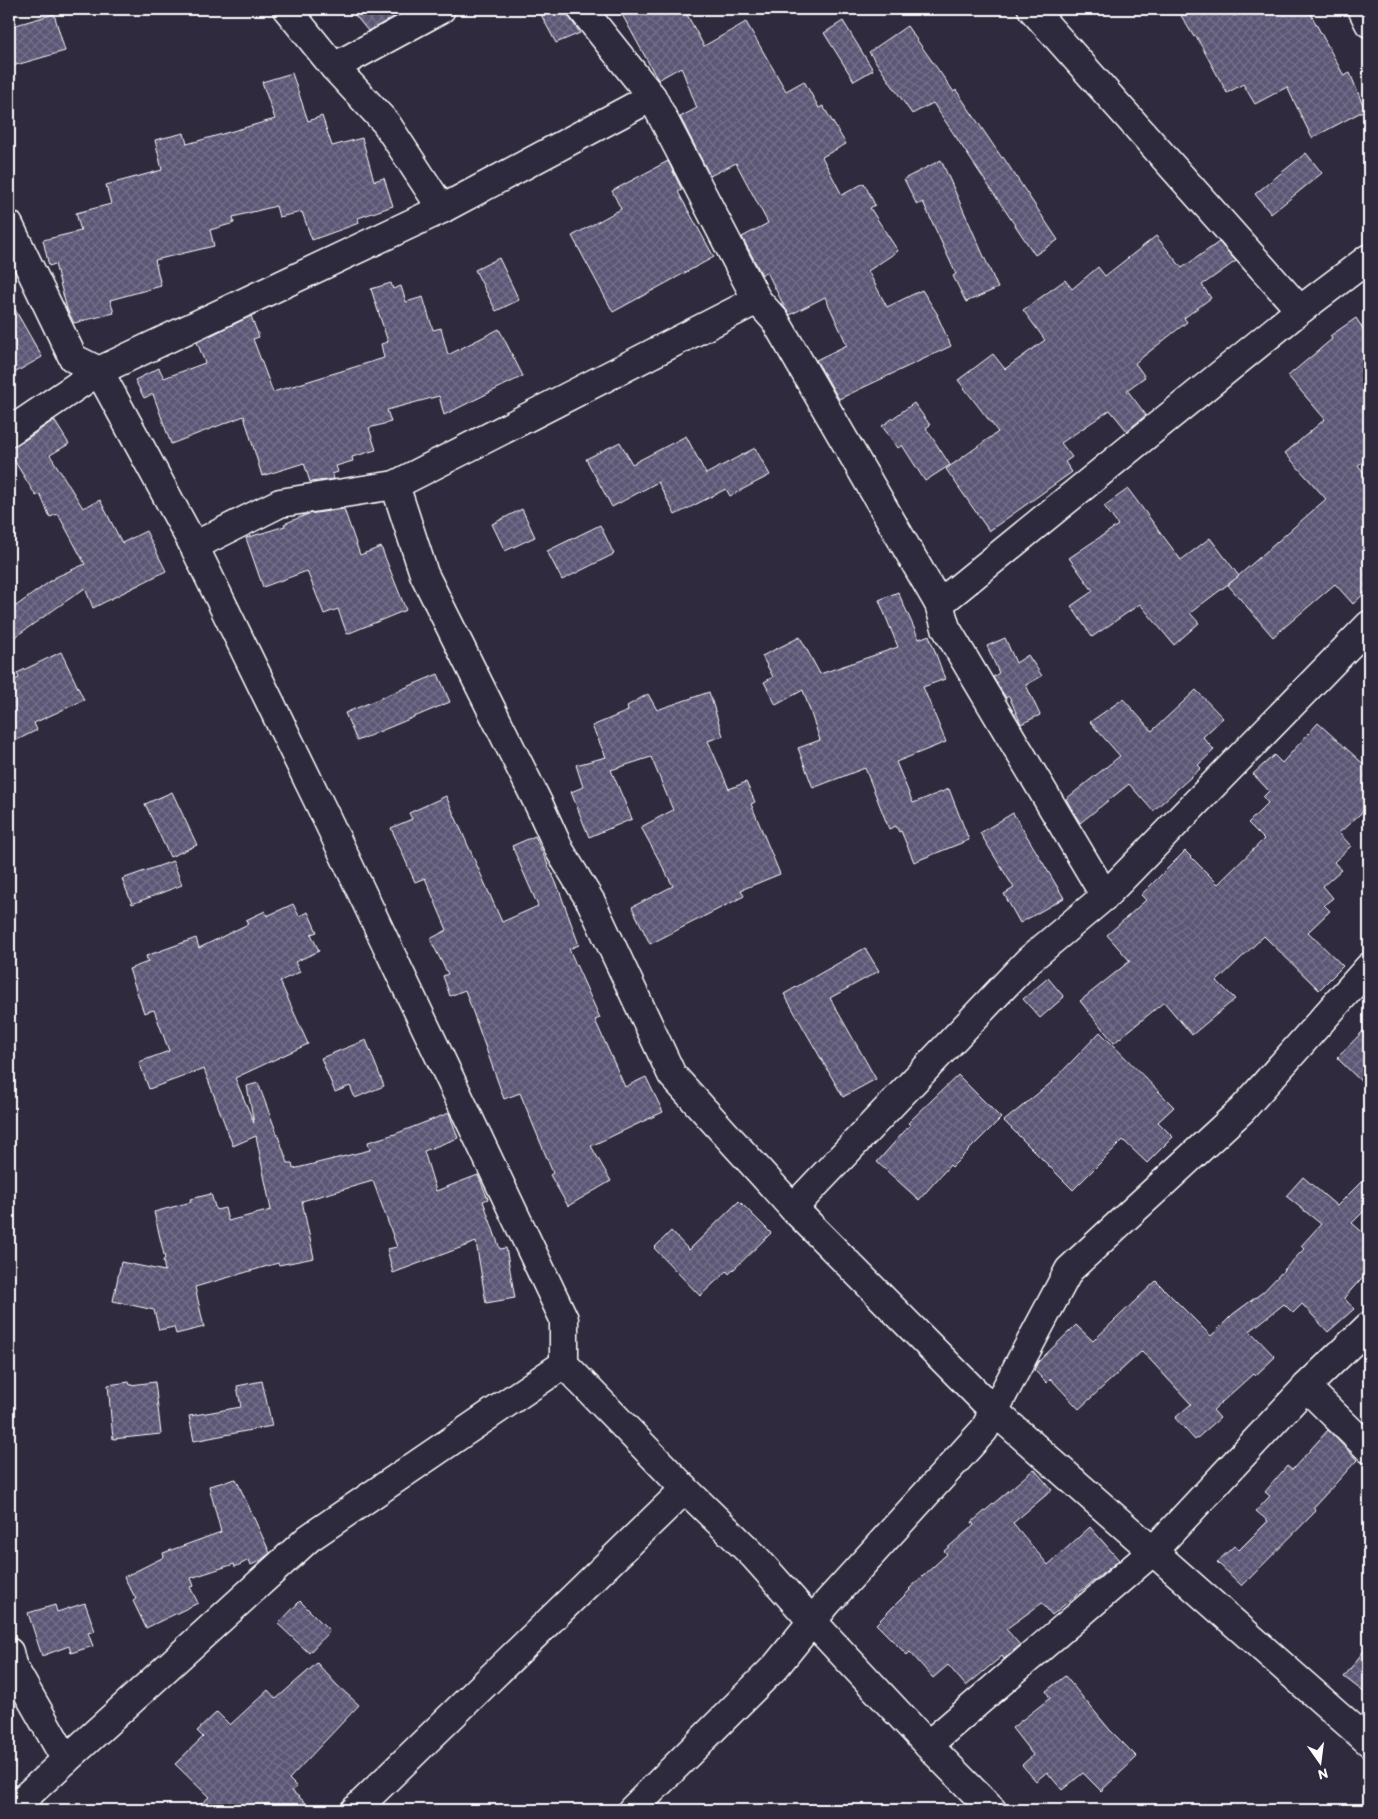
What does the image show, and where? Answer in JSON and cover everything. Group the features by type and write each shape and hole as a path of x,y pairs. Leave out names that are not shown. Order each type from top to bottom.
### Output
{"street":[{"path":"287,9 334,67 386,123 442,209"},
{"path":"334,67 440,9"},
{"path":"582,9 652,97 757,300 775,320 939,604 946,628 1105,896"},
{"path":"1032,9 1300,310"},
{"path":"1362,9 1369,23"},
{"path":"9,432 99,371 442,209 652,97"},
{"path":"9,224 73,358 99,371 194,546 326,815 564,1319 564,1364 685,1489 754,1556 928,1745 992,1810"},
{"path":"939,604 1300,310 1369,258"},
{"path":"194,546 280,503 395,484 757,300"},
{"path":"395,484 424,574 560,851 591,902 672,1075 793,1208 994,1411 1369,1742"},
{"path":"793,1208 1029,960 1105,896 1369,625"},
{"path":"632,1810 776,1666 827,1602 984,1430 1069,1270 1242,1110 1369,966"},
{"path":"928,1745 1152,1552 1306,1386 1369,1326"},
{"path":"9,1810 309,1538 564,1364"},
{"path":"1306,1386 1369,1449"},
{"path":"355,1810 685,1489"},
{"path":"9,1652 12,1665 66,1760"}],"building":[{"path":"350,9 409,9 368,31"},
{"path":"538,9 566,9 580,33 556,43"},
{"path":"619,9 684,9 704,46 746,22 786,91 804,81 819,108 823,106 846,144 822,157 842,195 864,183 875,205 870,208 898,251 868,271 887,307 922,290 938,315 951,346 839,399 816,360 847,345 825,297 790,315 767,272 762,275 742,237 768,223 736,163 710,176 680,117 697,108 681,67 658,80"},
{"path":"1177,9 1229,9 1234,16 1250,9 1308,9 1344,76 1350,73 1365,110 1312,138 1287,87 1255,104 1243,84 1227,93 1196,36 1194,37"},
{"path":"54,14 65,51 9,67 9,27"},
{"path":"843,21 873,70 854,81 824,33"},
{"path":"907,26 954,92 956,90 1058,240 1035,255 933,103 912,114 869,52"},
{"path":"292,73 308,121 322,116 332,146 362,138 374,181 384,178 393,206 358,218 359,223 312,240 302,212 279,217 276,206 233,217 234,223 210,230 214,246 155,260 161,286 110,300 114,313 74,323 67,309 55,264 49,266 43,240 81,231 76,213 111,204 106,185 162,170 155,140 184,133 187,144 275,119 262,82"},
{"path":"1306,153 1322,173 1271,214 1255,194"},
{"path":"941,160 998,288 966,302 953,276 956,274 923,202 917,205 904,179"},
{"path":"668,161 682,190 678,192 714,257 613,312 572,236 621,209 612,191"},
{"path":"1156,236 1182,268 1219,242 1236,261 1202,285 1211,298 1184,318 1187,322 1135,363 1145,377 1127,390 1146,415 1127,431 1110,410 1061,443 1072,457 1065,462 1072,472 989,531 946,469 998,432 958,380 993,354 1005,369 1045,340 1023,310 1065,280 1072,289 1098,267 1105,276"},
{"path":"499,258 519,300 496,311 475,270"},
{"path":"391,283 393,289 401,286 406,302 423,297 433,330 441,328 448,355 499,329 523,376 444,415 439,396 387,410 391,422 369,428 376,450 352,457 353,461 336,466 338,472 332,474 334,479 310,482 304,463 262,476 244,416 171,444 153,394 144,398 135,380 159,368 164,378 205,363 197,342 251,316 259,337 253,339 273,392 384,358 381,344 388,342 371,289"},
{"path":"9,299 42,357 9,376"},
{"path":"1356,318 1369,338 1369,458 1358,465 1369,479 1369,589 1353,604 1335,584 1273,637 1228,585 1326,499 1285,453 1325,419 1288,376 1332,339 1330,336"},
{"path":"914,403 930,425 926,428 950,465 925,481 902,445 898,448 882,426"},
{"path":"54,420 69,444 50,455 83,508 100,500 122,543 146,531 166,571 93,608 85,588 9,641 9,611 56,577 85,564 58,514 50,517 40,494 36,496 9,452 9,448 18,445"},
{"path":"686,436 706,474 755,448 770,475 730,496 726,489 675,515 658,482 612,507 586,459 620,442 632,464"},
{"path":"1128,489 1181,560 1210,538 1239,576 1190,613 1199,623 1174,645 1140,604 1092,637 1071,606 1093,591 1069,558 1118,525 1104,506"},
{"path":"344,509 360,555 381,547 406,610 347,634 338,609 324,614 307,571 263,587 246,538 285,526 284,524 308,514"},
{"path":"522,509 535,537 505,551 492,524"},
{"path":"600,525 614,554 562,580 547,551"},
{"path":"898,592 919,639 929,635 945,679 923,687 946,742 896,762 913,803 949,789 969,840 914,862 901,831 899,832 896,826 889,829 865,768 813,788 798,748 820,740 803,690 776,705 764,682 773,677 762,656 800,637 820,674 898,647 879,600"},
{"path":"1005,638 1016,663 1028,655 1042,676 1026,685 1040,715 1021,724 1009,696 1006,698 993,677 999,673 987,646"},
{"path":"61,652 84,700 34,723 37,730 9,744 9,683 19,678 17,673"},
{"path":"438,674 450,702 357,741 345,713"},
{"path":"1196,690 1223,718 1203,737 1214,750 1198,765 1201,768 1153,811 1129,784 1080,823 1066,799 1120,756 1090,722 1123,699 1152,731"},
{"path":"709,692 723,736 708,741 729,789 746,782 755,802 751,804 780,874 741,890 744,896 650,944 632,907 673,886 641,827 673,810 651,757 611,770 632,819 589,837 571,792 583,787 576,765 606,757 592,726 628,711 627,706 648,694 657,710"},
{"path":"1318,723 1369,769 1369,806 1339,833 1351,846 1334,862 1341,870 1323,886 1333,898 1324,905 1330,911 1308,932 1343,966 1319,990 1264,936 1217,981 1235,999 1192,1035 1164,1002 1114,1043 1080,1001 1130,961 1107,935 1146,900 1141,895 1185,851 1218,884 1264,839 1248,823 1268,803 1263,797 1269,791 1253,774 1274,755 1282,763"},
{"path":"172,792 197,845 170,857 145,804"},
{"path":"446,796 502,922 538,906 512,846 535,836 558,887 579,945 569,949 600,1018 595,1020 625,1087 646,1077 663,1112 591,1146 611,1181 568,1206 550,1175 553,1173 520,1093 504,1099 465,990 450,996 443,976 448,974 430,939 447,930 425,878 415,882 391,828 412,819 409,813"},
{"path":"1013,813 1064,898 1020,923 1004,894 1014,888 980,833"},
{"path":"173,861 182,885 132,904 122,879"},
{"path":"293,904 299,916 308,912 317,932 311,934 319,951 295,962 300,972 280,981 308,1044 235,1078 254,1123 247,1086 258,1083 288,1163 292,1163 293,1169 370,1150 368,1142 395,1134 449,1113 458,1138 424,1151 436,1191 478,1175 488,1199 483,1201 500,1249 506,1248 515,1298 486,1303 476,1242 393,1273 387,1249 397,1247 373,1181 302,1201 314,1258 279,1265 278,1263 195,1287 204,1327 176,1334 174,1327 159,1330 154,1310 113,1301 121,1262 165,1271 163,1260 165,1259 154,1212 191,1202 190,1199 211,1194 216,1210 225,1208 228,1221 271,1210 256,1136 233,1146 204,1069 149,1089 139,1062 169,1051 154,1010 144,1013 129,969 148,962 146,956 196,938 199,948 248,924 246,920 265,911 267,916"},
{"path":"865,948 879,971 830,998 876,1079 843,1097 784,994"},
{"path":"1048,978 1064,997 1040,1018 1023,999"},
{"path":"1369,1025 1369,1089 1337,1058"},
{"path":"1100,1032 1174,1107 1158,1122 1173,1137 1147,1163 1123,1140 1073,1190 1004,1121 1052,1082"},
{"path":"366,1040 384,1086 355,1098 350,1086 335,1092 321,1058"},
{"path":"958,1075 1001,1118 952,1167 950,1165 919,1200 877,1162 910,1125 908,1123"},
{"path":"1369,1174 1369,1206 1352,1223 1369,1238 1369,1270 1344,1298 1354,1309 1328,1332 1302,1304 1293,1313 1284,1304 1250,1331 1275,1357 1213,1410 1220,1418 1195,1440 1175,1418 1191,1404 1142,1351 1079,1409 1051,1379 1047,1383 1034,1370 1038,1362 1076,1325 1093,1341 1156,1281 1211,1336 1233,1314 1263,1292 1304,1249 1301,1246 1321,1224 1286,1196 1303,1177 1337,1206"},
{"path":"739,1201 771,1233 729,1274 727,1271 700,1296 654,1248 671,1231 689,1250"},
{"path":"262,1381 272,1426 194,1441 189,1416 241,1407 237,1386"},
{"path":"129,1382 130,1385 155,1382 161,1434 113,1439 108,1385"},
{"path":"1328,1430 1357,1460 1313,1508 1316,1511 1242,1586 1217,1562 1234,1546 1239,1550 1268,1521 1256,1511 1270,1496 1265,1492 1287,1466 1292,1470"},
{"path":"1034,1469 1052,1490 1013,1523 1048,1565 1090,1527 1119,1560 1052,1615 1042,1603 1006,1629 1020,1645 1004,1659 1002,1656 966,1686 948,1665 933,1678 910,1652 907,1655 876,1624 909,1589 947,1554 944,1551 974,1525 972,1522"},
{"path":"236,1479 270,1553 251,1565 249,1560 235,1567 234,1564 191,1578 194,1586 190,1587 198,1603 146,1628 133,1601 136,1599 124,1577 164,1557 163,1553 221,1532 209,1486"},
{"path":"300,1601 330,1631 309,1653 278,1624"},
{"path":"85,1603 95,1631 88,1633 93,1646 71,1653 69,1646 42,1656 28,1613 55,1605 57,1612"},
{"path":"1369,1644 1369,1696 1344,1677"},
{"path":"317,1663 359,1705 289,1779 297,1787 292,1791 314,1810 194,1810 209,1797 175,1764 203,1737 197,1731 217,1712 230,1725 268,1690 276,1699"},
{"path":"1065,1676 1110,1730 1137,1757 1101,1791 1083,1773 1062,1790 1047,1772 1036,1781 1022,1765 1033,1755 1012,1728 1050,1698 1046,1691"}]}
